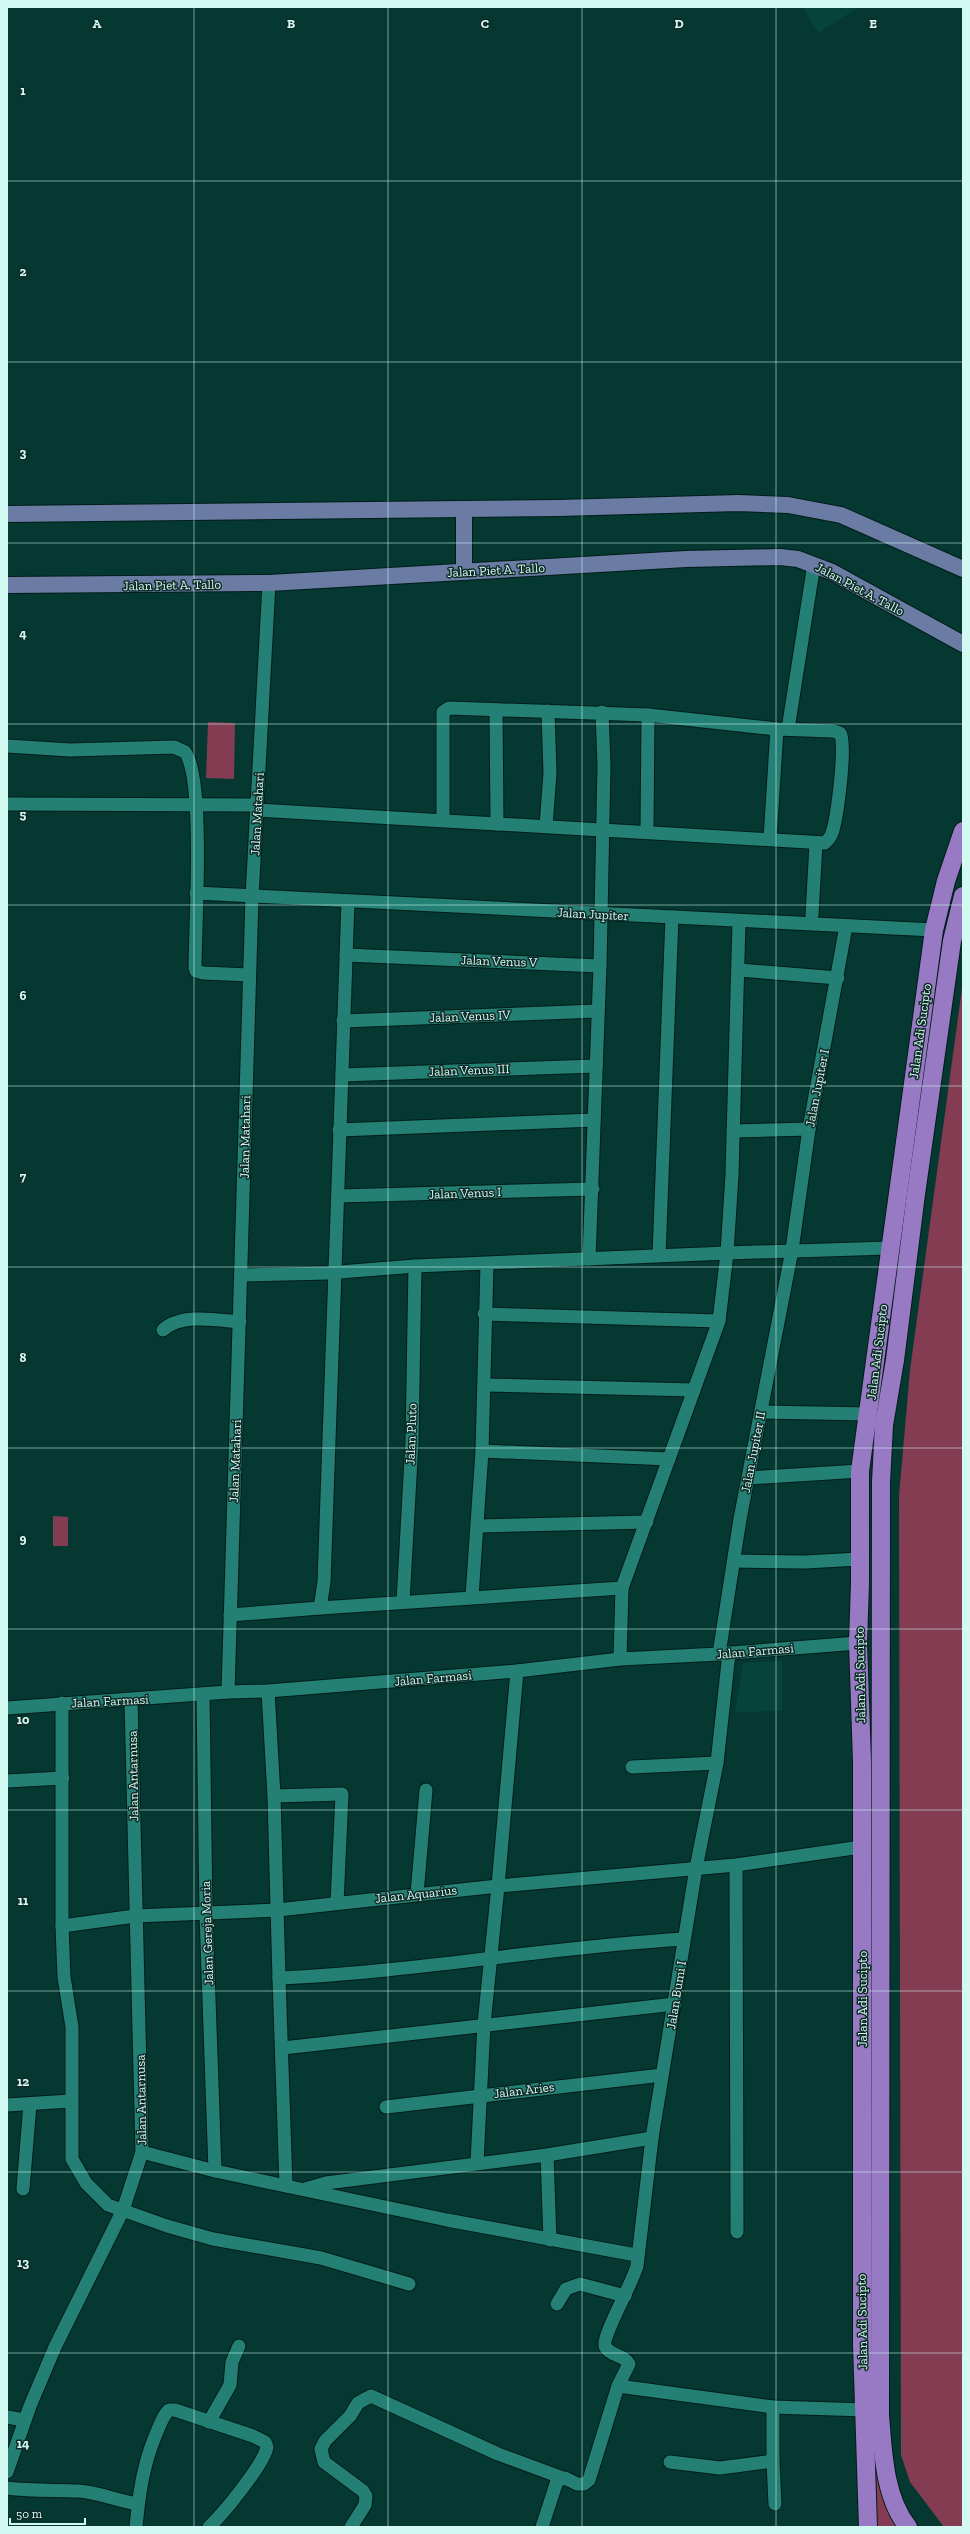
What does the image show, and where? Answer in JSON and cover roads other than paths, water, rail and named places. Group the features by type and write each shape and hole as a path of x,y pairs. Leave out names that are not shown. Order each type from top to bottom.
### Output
{"highway":[{"name":"Jalan Adi Sucipto","path":"908,2527 896,2507 890,2486 884,2459 880,2415 861,1847 862,1762 858,1642 860,1471 869,1414 889,1248 934,930 946,881 963,831"},
{"name":"Jalan Adi Sucipto","path":"868,2527 862,2344 871,2111 880,1482 884,1426 895,1360 901,1306 946,983 952,941 963,896"},
{"path":"882,1307 901,1306"}],"main road":[{"path":"7,514 464,510 738,503 788,505 841,515 963,569"},
{"path":"464,510 464,572"},
{"name":"Jalan Piet A. Tallo","path":"7,585 269,583 748,556 798,559 814,564 963,644"}],"street":[{"path":"770,839 783,729 814,564"},
{"name":"Jalan Matahari","path":"228,1692 242,1275 249,975 269,583"},
{"path":"7,804 197,803 443,819 497,824 770,839 816,844 825,843 832,833 844,746 843,737 833,731 783,729 648,715 602,712 449,708 443,712 443,819"},
{"path":"496,710 497,824"},
{"path":"546,826 550,773 548,711"},
{"path":"590,1259 600,966 604,765 602,712"},
{"path":"647,832 648,715"},
{"path":"7,746 70,750 174,748 185,752 193,769 197,803 196,971 249,975"},
{"path":"812,915 816,844"},
{"name":"Jalan Jupiter","path":"196,893 348,902 934,930"},
{"path":"320,1608 324,1582 348,902"},
{"path":"659,1255 672,918"},
{"path":"620,1659 622,1588 719,1321 727,1253 733,1131 739,970 738,921"},
{"name":"Jalan Jupiter I","path":"792,1250 809,1129 838,978 846,926"},
{"name":"Jalan Venus V","path":"346,955 600,966"},
{"path":"739,970 838,978"},
{"name":"Jalan Venus IV","path":"343,1021 598,1011"},
{"name":"Jalan Venus III","path":"342,1075 596,1066"},
{"path":"340,1130 594,1120"},
{"path":"733,1131 809,1129"},
{"name":"Jalan Venus I","path":"338,1196 593,1189"},
{"path":"242,1275 334,1272 415,1266 487,1264 659,1255 889,1248"},
{"name":"Jalan Jupiter II","path":"724,1654 734,1561 748,1478 792,1250"},
{"path":"472,1596 478,1526 485,1385 484,1314 487,1264"},
{"name":"Jalan Pluto","path":"403,1602 412,1441 415,1266"},
{"path":"484,1314 719,1321"},
{"path":"164,1330 173,1323 189,1321 240,1322"},
{"path":"485,1385 694,1390"},
{"path":"761,1412 869,1414"},
{"path":"482,1451 669,1459"},
{"path":"748,1478 860,1471"},
{"path":"478,1526 647,1522"},
{"path":"734,1561 805,1562 859,1559"},
{"path":"230,1615 472,1596 622,1588"},
{"name":"Jalan Farmasi","path":"7,1708 228,1692 268,1691 517,1671 620,1659 724,1654 858,1642"},
{"name":"Jalan Bumi I","path":"618,2386 629,2364 626,2360 606,2347 607,2332 635,2274 636,2255 662,2075 675,2004 696,1868 717,1763 724,1654"},
{"path":"477,2162 479,2095 484,2024 517,1671"},
{"path":"268,1691 274,1796 279,1978 283,2048 286,2186"},
{"name":"Jalan Gereja Moria","path":"203,1695 206,1913 215,2172"},
{"name":"Jalan Antarnusa","path":"7,2472 24,2420 55,2347 123,2210 142,2152 135,1916 131,1700"},
{"path":"62,1703 62,1926 64,1977 72,2027 72,2159 86,2183 108,2205 167,2226 213,2239 321,2258 409,2284"},
{"path":"632,1767 717,1763"},
{"path":"7,1781 63,1778"},
{"path":"417,1894 426,1790"},
{"path":"274,1796 342,1794 337,1903"},
{"name":"Jalan Aquarius","path":"62,1926 135,1916 278,1910 498,1886 736,1865 861,1847"},
{"path":"736,1865 737,2232"},
{"path":"279,1978 490,1959 616,1943 684,1939"},
{"path":"283,2048 484,2024 675,2004"},
{"name":"Jalan Aries","path":"386,2107 479,2095 662,2075"},
{"path":"7,2105 72,2101"},
{"path":"23,2189 30,2104"},
{"path":"305,2189 326,2184 477,2162 547,2155 652,2138"},
{"path":"142,2152 215,2172 305,2189 550,2240 636,2255"},
{"path":"547,2155 550,2240"},
{"path":"557,2304 566,2289 580,2284 625,2296"},
{"path":"209,2422 230,2384 232,2362 240,2346"},
{"path":"351,2527 365,2505 366,2496 364,2491 324,2462 321,2456 320,2448 350,2416 358,2402 371,2396 498,2454 577,2484 584,2484 589,2480 618,2386 773,2407 865,2410"},
{"path":"773,2407 775,2504"},
{"path":"136,2527 145,2461 166,2413 175,2410 253,2436 265,2442 267,2447 264,2456 233,2500 209,2527"},
{"path":"7,2417 24,2420"},
{"path":"670,2462 720,2468 773,2461"},
{"path":"542,2527 557,2480 563,2478"},
{"path":"7,2488 32,2491 89,2492 117,2501 138,2504"}]}
